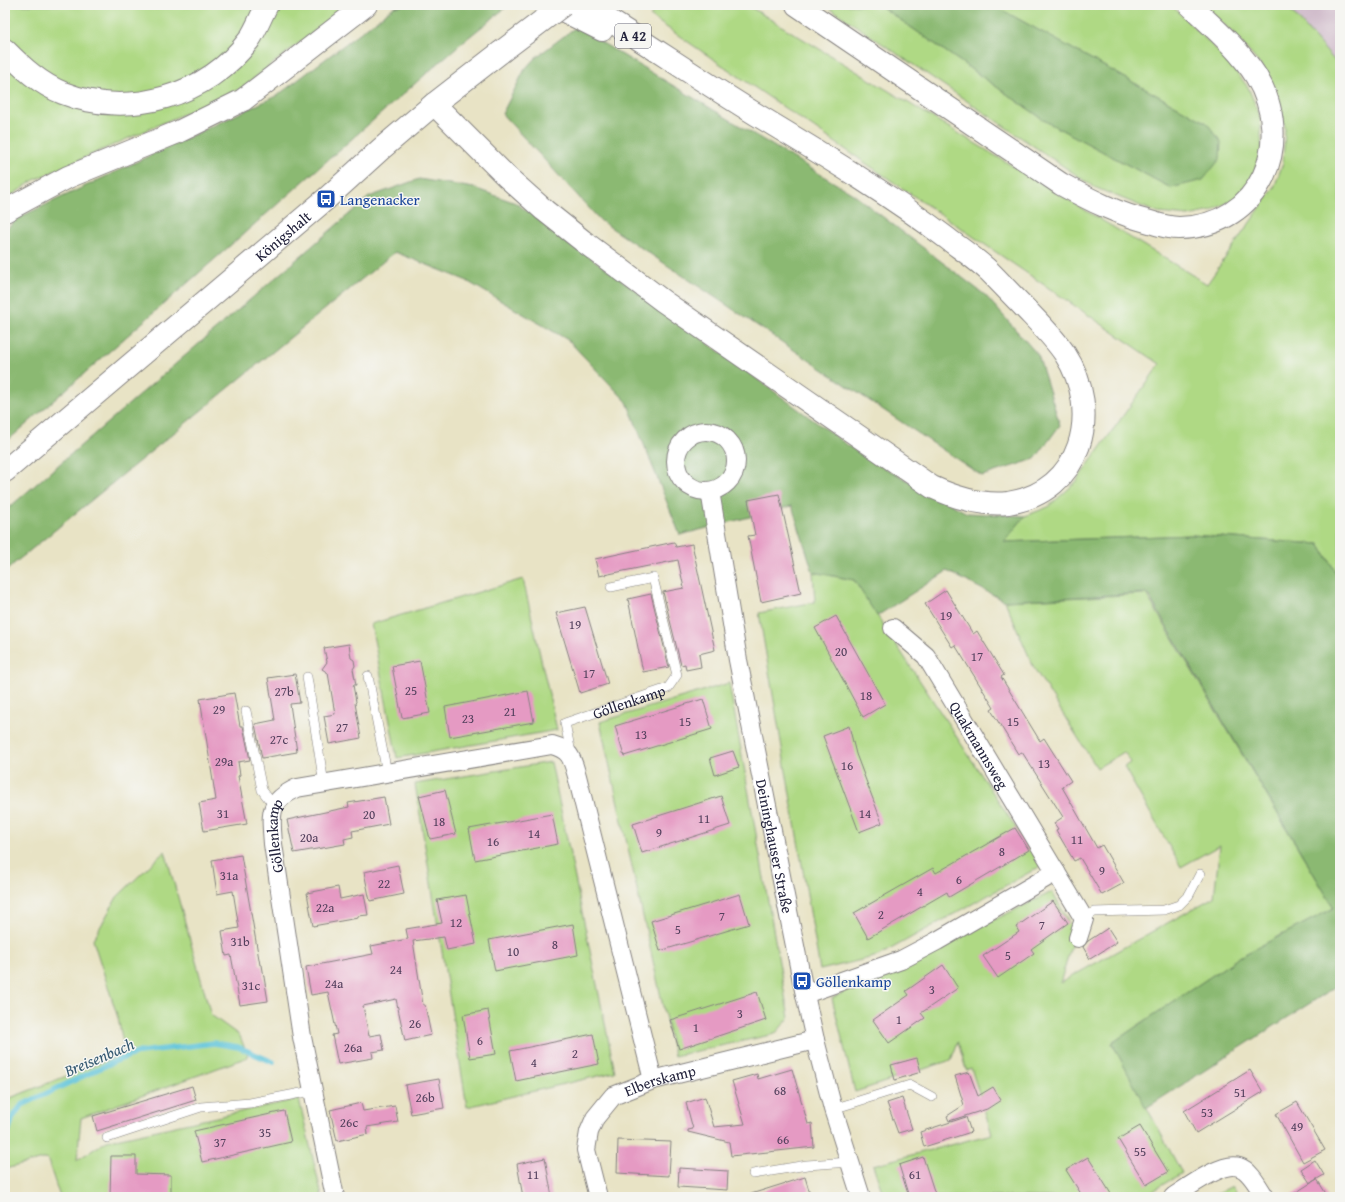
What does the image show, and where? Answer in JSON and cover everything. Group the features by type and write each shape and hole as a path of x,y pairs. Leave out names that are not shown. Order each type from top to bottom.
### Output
{"main road":[{"path":"5,50 27,72 63,93 104,103 145,103 185,91 220,70 249,40 267,5"},
{"path":"5,211 68,177 178,132 243,100 366,5"},
{"path":"434,104 506,176 544,210 583,241 663,301 916,477 950,495 969,501 1008,503 1037,494 1050,487 1066,470 1077,451 1083,429 1084,409 1080,386 1066,355 1046,330 988,270 920,218 850,172 681,68 552,5"},
{"name":"Königshalt","path":"5,471 326,200 381,148 434,104 563,5"},
{"name":"A 42","path":"585,5 681,68"},
{"path":"797,5 1061,184 1095,203 1126,216 1178,228 1198,226 1222,218 1240,207 1256,191 1264,175 1273,140 1272,120 1266,99 1256,77 1239,54 1190,5"}],"street":[{"name":"Deininghauser Straße","path":"710,491 738,660 784,899 814,1040 833,1109 861,1197"},
{"name":"Quakmannsweg","path":"893,628 926,656 1084,919"},
{"name":"Göllenkamp","path":"335,1197 312,1091 288,956 272,844 271,819 274,806 283,795 297,788 552,745 563,748 572,758 653,1080"},
{"path":"805,994 901,960 937,941 1056,872"},
{"path":"1078,938 1084,919"},
{"name":"Elberskamp","path":"598,1197 586,1150 589,1132 595,1118 613,1096 653,1080 814,1040"},
{"path":"1173,1197 1228,1166 1239,1167 1246,1171 1265,1197"}],"lane":[{"name":"Göllenkamp","path":"572,758 565,723 668,688 677,675 653,578 611,587"},
{"path":"368,676 387,773"},
{"path":"307,678 324,784"},
{"path":"246,712 262,790 274,806"},
{"path":"1084,919 1094,912 1164,910 1179,904 1189,895 1200,874"},
{"path":"833,1109 910,1085 932,1097"},
{"path":"107,1138 201,1107 250,1103 312,1091"},
{"path":"753,1174 807,1165 850,1162"}],"shaded area":[{"path":"1286,5 1340,5 1340,67"}],"green space":[{"path":"5,5 348,5 240,89 34,180 5,200"},
{"path":"405,5 509,5 459,45 5,443 5,230 20,217 278,95 394,7"},
{"path":"660,5 747,5 1207,284 1274,188 1283,163 1285,128 1279,99 1267,73 1235,35 1204,5 1286,5 1340,67 1340,579 1319,544 1192,535 1003,542 1025,516 1048,507 1075,483 1160,364 650,16"},
{"path":"825,5 879,5 1047,122 1171,188 1207,123 993,5 1171,5 1222,55 1248,87 1260,116 1262,152 1253,175 1238,197 1212,211 1188,216 1158,213 1094,187"},
{"path":"879,5 993,5 1207,123 1221,142 1220,159 1203,180 1171,188 1047,122"},
{"path":"576,27 853,194 985,295 1038,355 1060,425 1035,459 982,476 601,221 502,114 525,69 535,58"},
{"path":"419,179 474,188 516,203 861,455 967,513 1025,516 1004,542 1192,535 1319,544 1340,579 1340,984 1146,1108 1112,1043 1241,956 1334,908 1147,593 1005,601 947,571 877,616 854,580 813,572 792,506 680,535 627,402 568,340 465,280 395,252 5,571 5,511 369,197"},
{"path":"813,572 854,580 1041,866 878,956 820,970 759,613 815,602"},
{"path":"523,579 557,730 397,758 371,624"},
{"path":"1146,594 1334,908 1241,956 1112,1043 1182,1173 1142,1197 884,1197 873,1165 992,1134 971,1068 966,1070 958,1042 951,1060 855,1092 832,998 1052,892 1075,933 1060,983 1214,897 1220,845 1181,867 1124,767 1131,762 1124,752 1097,768 1034,668 1005,601"},
{"path":"729,683 789,1018 775,1034 674,1056 600,722"},
{"path":"551,762 615,1072 467,1107 415,784"},
{"path":"165,851 211,1015 240,1036 248,1057 81,1118 77,1160 107,1141 299,1099 322,1197 60,1197 47,1158 5,1169 5,1100 125,1053 118,1018 93,940 117,897"},
{"path":"1232,1186 1240,1197 1211,1197"}],"building":[{"path":"779,494 801,593 761,602 748,536 755,535 748,500"},
{"path":"674,542 676,547 692,544 715,650 699,654 701,667 686,670 685,664 681,665 663,592 684,588 678,560 599,576 595,559"},
{"path":"946,590 973,634 977,631 1004,675 1001,677 1040,741 1044,738 1071,781 1062,787 1097,848 1102,845 1124,883 1102,895 1080,858 1074,861 1056,830 1058,829 1054,823 1063,817 1022,752 1018,754 991,710 994,708 955,645 952,647 925,604"},
{"path":"651,594 669,667 643,672 628,599"},
{"path":"585,607 608,684 580,693 556,613"},
{"path":"836,616 885,704 863,717 815,628"},
{"path":"349,644 351,658 354,660 355,666 353,669 356,685 353,685 361,738 329,744 324,716 335,714 328,673 322,669 327,662 324,648"},
{"path":"420,661 430,713 402,718 392,666"},
{"path":"295,674 300,703 290,704 297,752 262,758 255,724 275,720 268,678"},
{"path":"528,691 534,722 450,737 445,707"},
{"path":"234,693 240,726 243,726 250,760 238,762 240,775 238,776 247,824 204,831 199,803 216,800 200,699"},
{"path":"703,699 712,729 624,756 615,726"},
{"path":"849,726 856,754 882,823 859,832 823,736"},
{"path":"733,751 739,767 715,775 710,758"},
{"path":"445,790 456,834 430,839 419,796"},
{"path":"721,796 730,825 642,853 633,824"},
{"path":"384,797 389,824 352,831 353,837 344,839 345,844 294,853 287,820 349,807 348,803"},
{"path":"552,814 558,844 475,860 469,829"},
{"path":"1015,828 1029,850 949,897 947,892 868,938 854,913 933,868 936,873"},
{"path":"241,855 260,965 262,965 268,1001 240,1005 231,955 226,956 222,931 239,928 233,891 217,894 212,860"},
{"path":"398,865 404,894 370,901 364,872"},
{"path":"338,887 340,899 364,894 368,915 313,926 307,893"},
{"path":"740,894 749,924 660,951 651,921"},
{"path":"466,895 476,944 447,950 444,937 413,941 423,1005 425,1005 431,1035 405,1041 396,999 363,1006 369,1036 381,1034 384,1050 372,1052 373,1058 338,1064 332,1035 337,1034 328,992 311,995 306,967 373,954 371,946 408,939 406,929 442,923 437,900"},
{"path":"1053,901 1068,923 1031,949 1034,953 998,978 983,956 1019,932 1016,927"},
{"path":"573,924 578,955 495,971 489,940"},
{"path":"1108,928 1117,942 1090,959 1083,947 1088,941"},
{"path":"943,965 958,988 921,1013 925,1018 889,1043 873,1020 909,995 906,991"},
{"path":"757,992 766,1020 679,1049 670,1020"},
{"path":"488,1010 496,1054 470,1058 463,1015"},
{"path":"593,1034 599,1064 516,1081 510,1051"},
{"path":"917,1058 921,1072 895,1080 891,1065"},
{"path":"792,1069 808,1124 812,1123 814,1147 731,1156 729,1142 688,1132 688,1130 693,1129 686,1103 705,1097 714,1127 745,1124 732,1081 757,1074 758,1079"},
{"path":"1250,1070 1263,1092 1196,1133 1184,1111"},
{"path":"969,1072 978,1096 993,1087 1001,1100 987,1109 949,1121 947,1116 964,1105 955,1076"},
{"path":"439,1079 444,1108 411,1114 405,1085"},
{"path":"192,1086 196,1100 97,1131 93,1116"},
{"path":"902,1098 912,1129 898,1133 887,1103"},
{"path":"1297,1102 1325,1150 1303,1162 1276,1114"},
{"path":"361,1103 363,1111 395,1106 398,1122 367,1127 368,1134 337,1141 330,1110"},
{"path":"284,1111 291,1142 202,1162 194,1131"},
{"path":"966,1117 971,1132 924,1147 920,1132"},
{"path":"1140,1126 1168,1172 1146,1185 1118,1139"},
{"path":"618,1140 671,1142 669,1176 617,1173"},
{"path":"111,1156 136,1156 136,1174 171,1175 171,1197 110,1197"},
{"path":"923,1157 936,1197 909,1197 899,1165"},
{"path":"1088,1157 1113,1197 1083,1197 1066,1170"},
{"path":"545,1158 552,1197 523,1197 517,1164"},
{"path":"1315,1160 1324,1175 1310,1183 1301,1169"},
{"path":"679,1168 728,1171 727,1190 678,1187"},
{"path":"805,1177 811,1197 751,1197 751,1194"},
{"path":"1317,1179 1328,1197 1289,1197"}],"waterway":[{"name":"Breisenbach","path":"5,1140 13,1117 22,1105 113,1062 140,1052 214,1043 238,1047 273,1062"}],"place":[{"name":"Langenacker","path":"326,199"},
{"name":"Göllenkamp","path":"802,981"}]}
